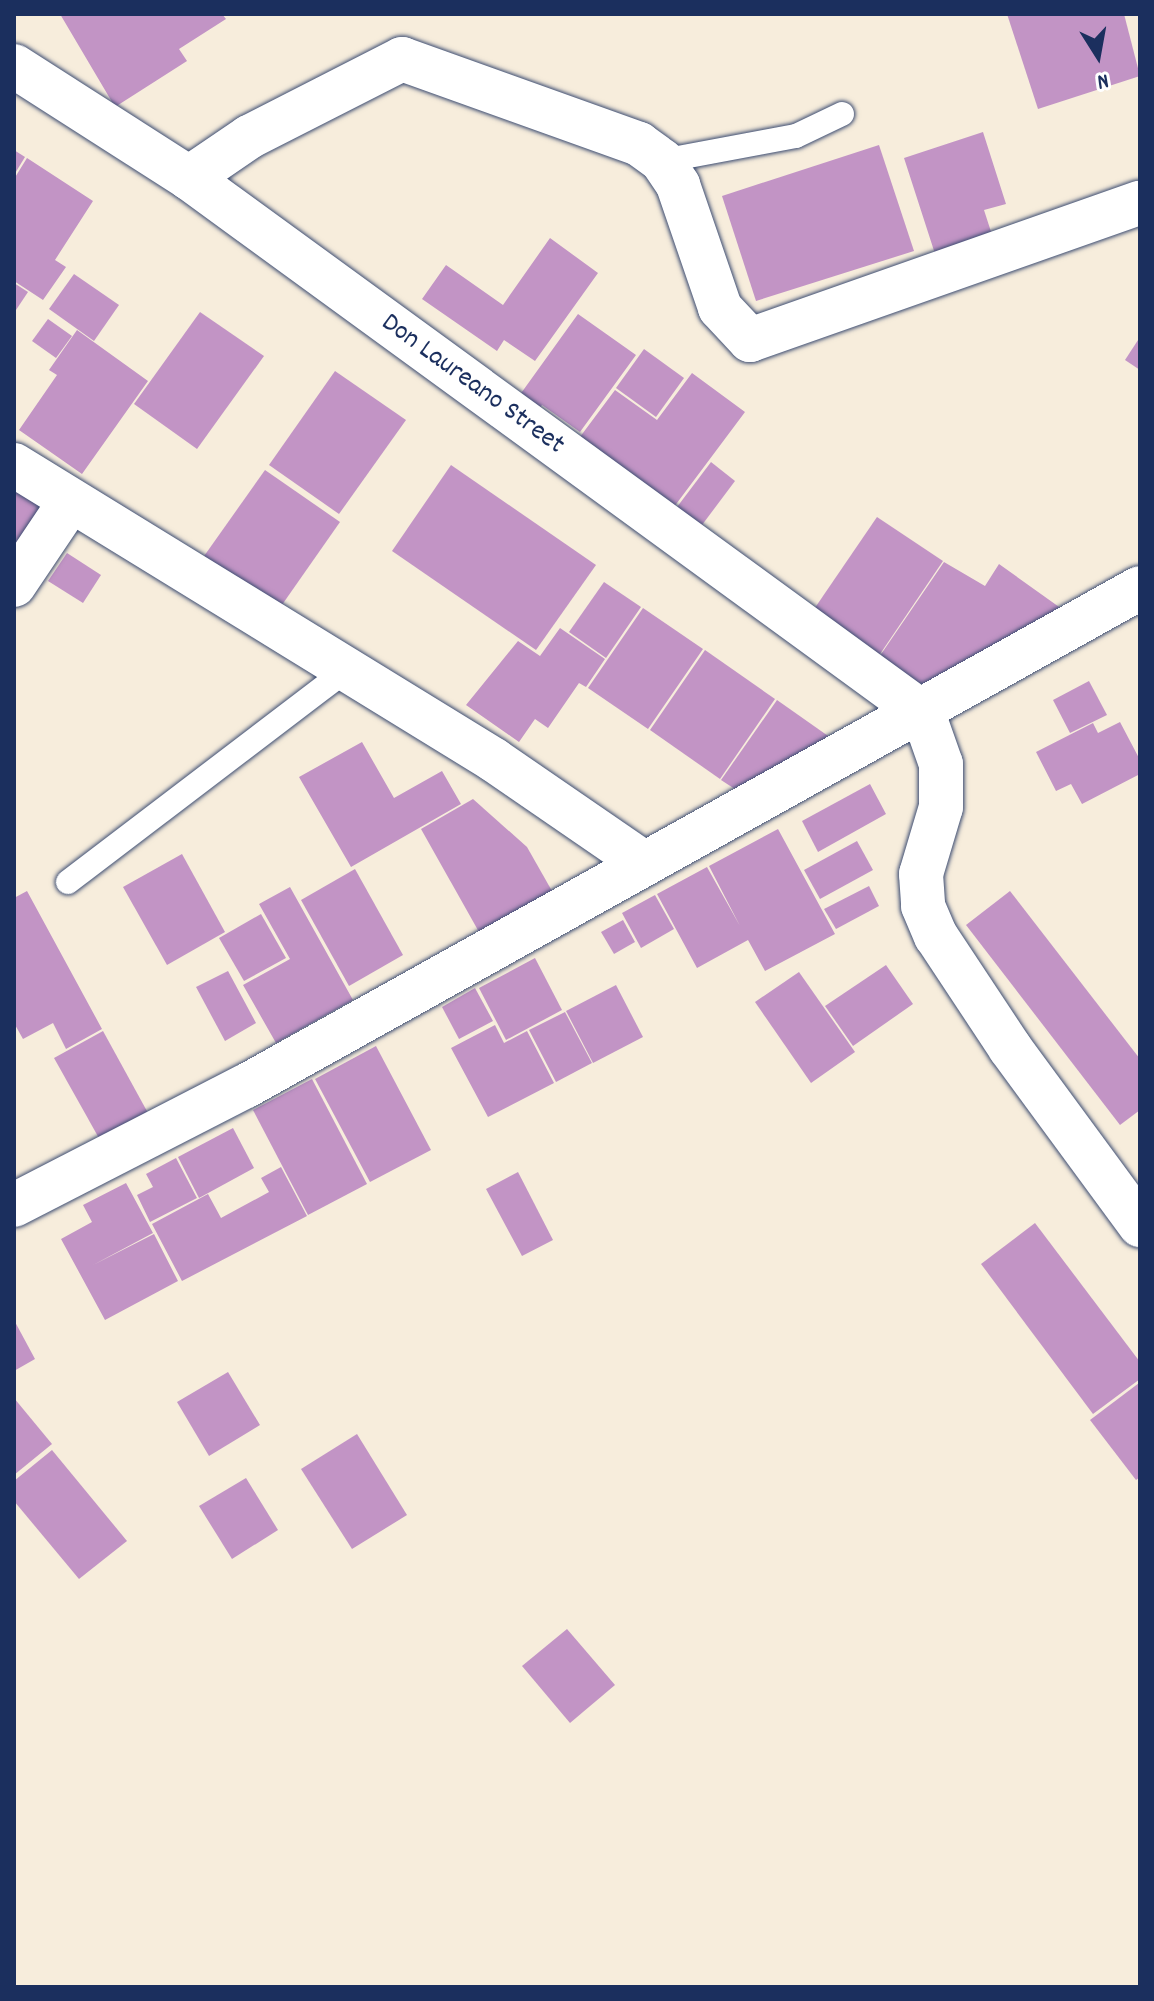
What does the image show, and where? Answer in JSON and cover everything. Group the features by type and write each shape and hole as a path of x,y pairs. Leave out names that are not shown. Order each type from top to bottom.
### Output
{"street":[{"path":"189,178 249,137 402,59 639,144 662,161 678,185 720,308 750,340 1140,203"},
{"name":"Don Laureano Street","path":"14,66 189,178 923,713"},
{"path":"14,465 69,503 494,760 641,861"},
{"path":"14,585 69,503"},
{"path":"14,1205 246,1086 641,861 923,713 1140,588"},
{"path":"923,713 941,764 941,807 921,874 923,906 936,936 992,1022 1140,1225"}],"lane":[{"path":"662,161 796,136 842,114"},
{"path":"68,882 346,670"}],"building":[{"path":"60,14 222,14 226,19 179,49 187,61 115,107"},
{"path":"1007,14 1124,14 1140,76 1038,109"},
{"path":"983,132 1006,204 984,210 994,241 937,260 904,158"},
{"path":"879,145 914,251 756,301 722,196"},
{"path":"14,150 25,157 14,175"},
{"path":"27,158 93,201 55,260 66,267 43,300 14,281 14,179"},
{"path":"550,238 598,273 535,361 504,340 497,351 422,299 446,265 503,305"},
{"path":"74,274 119,305 94,341 49,309"},
{"path":"14,283 28,292 14,313"},
{"path":"200,312 264,356 197,449 134,404"},
{"path":"578,314 636,355 580,432 542,405 533,417 514,403"},
{"path":"48,319 72,336 56,358 32,341"},
{"path":"77,330 148,381 82,474 19,430 57,375 49,370"},
{"path":"1140,337 1140,370 1125,360"},
{"path":"644,349 684,378 656,417 616,388"},
{"path":"335,371 406,420 339,514 269,465"},
{"path":"692,373 745,412 668,515 574,445 615,390 657,420"},
{"path":"711,462 735,481 696,533 671,515"},
{"path":"451,465 596,565 536,650 392,551"},
{"path":"265,470 340,522 277,612 202,559"},
{"path":"14,483 44,503 14,547"},
{"path":"877,517 943,561 874,663 808,618"},
{"path":"67,553 101,575 83,603 48,581"},
{"path":"944,562 985,586 999,564 1076,619 923,697 875,663"},
{"path":"604,582 641,607 606,658 569,632"},
{"path":"643,608 703,649 648,729 588,688"},
{"path":"560,628 605,659 586,687 579,683 548,728 535,719 519,742 466,705 518,641 540,656"},
{"path":"705,650 775,699 720,779 650,730"},
{"path":"1089,681 1107,715 1070,733 1053,700"},
{"path":"777,700 831,738 741,793 721,780"},
{"path":"1120,722 1140,760 1140,774 1082,804 1071,784 1056,791 1036,752 1093,723 1098,733"},
{"path":"362,742 394,798 442,771 461,804 351,867 299,777"},
{"path":"870,784 886,814 818,852 802,821"},
{"path":"473,799 527,847 552,891 479,932 421,829"},
{"path":"778,829 835,934 765,971 748,940 697,968 657,894 707,867 740,926 709,866"},
{"path":"857,841 873,870 820,899 804,870"},
{"path":"182,854 225,932 167,965 123,887"},
{"path":"355,869 403,955 349,986 301,900"},
{"path":"869,886 879,906 836,929 824,909"},
{"path":"290,887 353,1000 276,1043 243,985 290,959 259,904"},
{"path":"27,891 102,1029 66,1049 53,1023 23,1039 14,1023 14,898"},
{"path":"1010,891 1140,1059 1140,1110 1120,1125 966,925"},
{"path":"655,895 674,929 641,948 622,913"},
{"path":"261,914 286,958 244,981 219,938"},
{"path":"623,920 635,942 614,954 601,932"},
{"path":"535,958 562,1010 506,1040 479,988"},
{"path":"886,965 913,1004 853,1046 825,1006"},
{"path":"228,971 256,1023 225,1041 196,987"},
{"path":"799,972 855,1052 811,1083 755,1002"},
{"path":"616,985 643,1037 593,1063 566,1011"},
{"path":"475,988 493,1021 459,1039 442,1007"},
{"path":"565,1012 592,1063 556,1082 529,1030"},
{"path":"495,1025 504,1043 527,1031 554,1083 488,1117 451,1048"},
{"path":"103,1031 148,1113 100,1140 54,1058"},
{"path":"376,1046 431,1150 370,1182 315,1079"},
{"path":"312,1079 367,1184 308,1215 253,1110"},
{"path":"233,1128 254,1168 199,1198 178,1157"},
{"path":"176,1158 197,1198 150,1222 137,1195 153,1187 146,1174"},
{"path":"281,1167 307,1216 182,1281 152,1224 208,1194 221,1218 269,1192 261,1178"},
{"path":"518,1172 553,1240 522,1256 486,1189"},
{"path":"126,1183 153,1233 93,1265 154,1234 178,1281 105,1320 61,1239 92,1222 83,1205"},
{"path":"1035,1223 1140,1362 1140,1379 1093,1414 981,1264"},
{"path":"14,1320 35,1359 14,1371"},
{"path":"228,1372 260,1425 209,1456 177,1402"},
{"path":"1139,1383 1140,1477 1136,1480 1090,1420"},
{"path":"14,1398 52,1444 14,1475"},
{"path":"357,1434 407,1515 352,1549 301,1469"},
{"path":"52,1450 127,1541 79,1579 14,1501 14,1481"},
{"path":"246,1478 278,1530 232,1559 199,1506"},
{"path":"567,1629 615,1685 570,1723 522,1666"}]}
